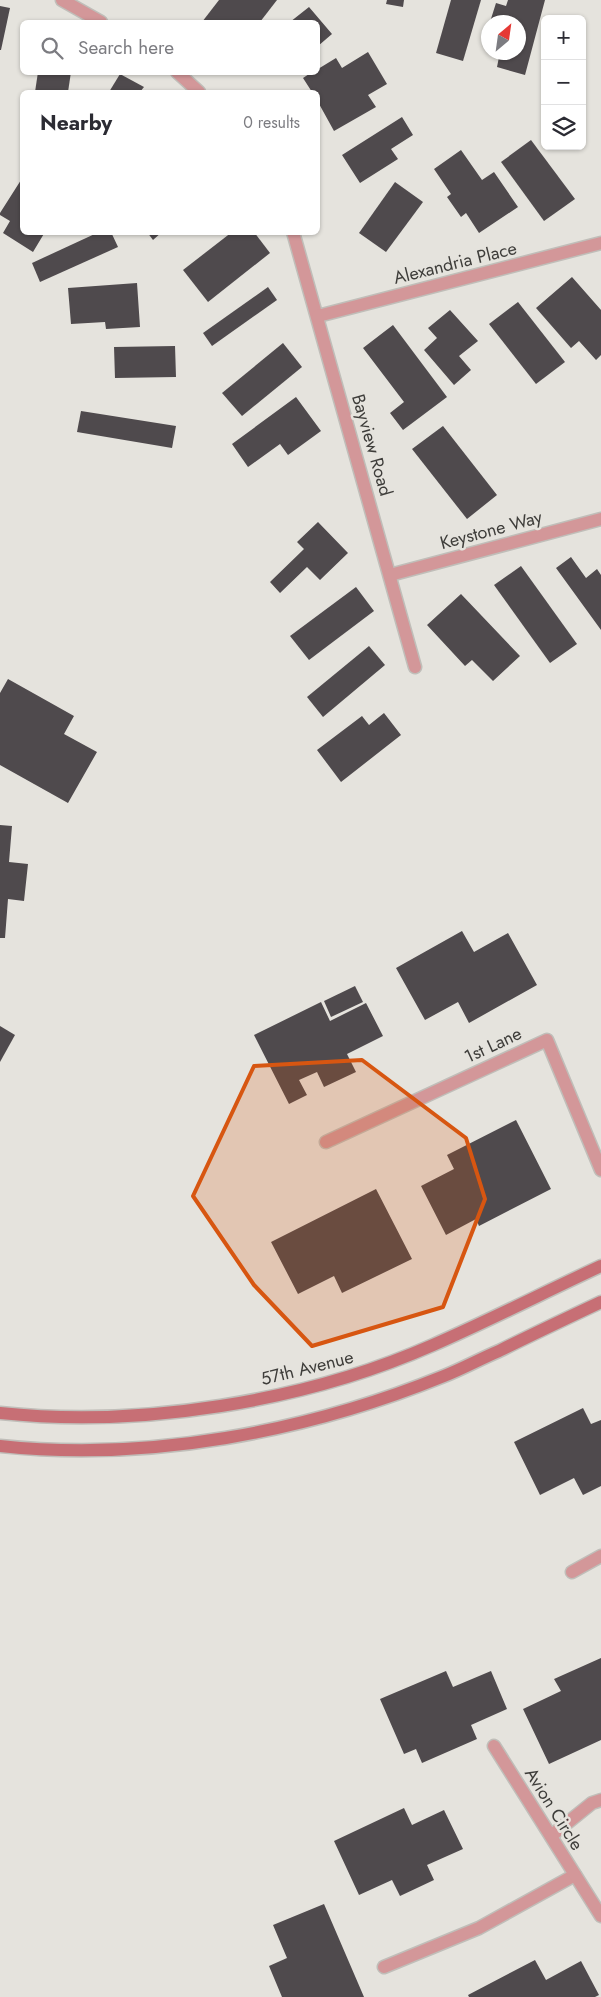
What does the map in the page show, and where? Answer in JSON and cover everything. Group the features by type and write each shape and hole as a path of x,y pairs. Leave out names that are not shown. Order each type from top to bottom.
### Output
{"street":[{"path":"62,0 97,20"},
{"path":"180,75 197,90"},
{"name":"Bayview Road","path":"294,235 415,667"},
{"name":"Alexandria Place","path":"318,316 601,243"},
{"name":"Keystone Way","path":"390,575 601,519"},
{"name":"1st Lane","path":"326,1142 547,1040 601,1170"},
{"name":"57th Avenue","path":"0,1413 96,1417 191,1410 286,1393 360,1372 432,1346 601,1266"},
{"path":"0,1446 96,1450 196,1443 293,1425 370,1404 445,1376 601,1302"},
{"path":"572,1572 601,1556"},
{"name":"Avion Circle","path":"494,1746 601,1916"},
{"path":"551,1836 592,1804 601,1800"},
{"path":"384,1967 479,1928 575,1875"}],"highlighted area":[{"path":"362,1060 466,1138 485,1199 443,1307 312,1346 254,1285 193,1196 254,1066"}],"building":[{"path":"219,0 277,0 262,20 204,20"},
{"path":"387,0 404,0 403,7 386,4"},
{"path":"451,0 481,0 463,61 436,53"},
{"path":"508,0 545,0 525,75 497,67 498,60 526,60 526,15 492,15 496,3 506,6"},
{"path":"0,6 10,8 1,50 0,50"},
{"path":"309,7 332,34 320,44 320,20 293,20"},
{"path":"368,52 387,84 368,95 376,107 334,131 320,106 320,90 311,90 303,78 308,75 320,75 320,68 336,58 342,68"},
{"path":"38,75 71,75 68,90 35,90"},
{"path":"119,75 144,87 142,90 110,90"},
{"path":"402,117 413,135 391,149 398,159 360,183 342,155"},
{"path":"531,140 575,199 544,221 501,162"},
{"path":"461,150 482,180 494,172 518,207 479,233 466,213 461,217 447,197 451,194 434,169"},
{"path":"20,182 20,235 43,235 33,252 3,233 10,221 0,215"},
{"path":"395,182 423,202 386,252 359,233"},
{"path":"93,235 112,235 118,247 40,282 32,263"},
{"path":"149,235 159,235 153,240"},
{"path":"228,235 256,235 270,253 208,302 183,270"},
{"path":"572,277 601,310 601,355 596,360 579,341 571,348 536,308"},
{"path":"137,283 140,327 106,329 105,322 71,324 68,288"},
{"path":"268,287 277,300 212,346 203,333"},
{"path":"518,302 565,362 536,384 489,324"},
{"path":"450,310 478,341 459,356 471,370 454,385 424,350 437,338 428,328"},
{"path":"393,325 447,397 403,430 390,413 404,402 363,348"},
{"path":"283,343 302,367 242,416 222,393"},
{"path":"175,346 176,377 115,378 114,347"},
{"path":"296,397 321,431 288,455 280,444 248,467 232,444"},
{"path":"81,411 176,426 172,448 77,432"},
{"path":"443,426 497,495 467,519 412,449"},
{"path":"318,522 348,553 320,580 307,567 280,593 270,582 304,549 297,542"},
{"path":"571,557 586,578 597,569 601,575 601,630 556,568"},
{"path":"521,566 577,644 550,663 494,585"},
{"path":"356,587 374,611 309,660 290,636"},
{"path":"461,594 520,656 493,681 472,660 465,666 427,625"},
{"path":"369,646 385,665 323,717 307,697"},
{"path":"8,679 74,716 64,734 97,752 68,803 0,765 0,693"},
{"path":"384,713 401,735 341,782 317,750 362,716 369,725"},
{"path":"0,825 12,826 9,862 28,864 24,901 8,899 5,938 0,938"},
{"path":"462,931 474,952 508,933 537,985 469,1023 458,1002 425,1020 396,968"},
{"path":"355,986 363,1002 331,1017 324,1001"},
{"path":"321,1002 330,1021 366,1003 383,1036 347,1054 356,1072 324,1087 317,1072 299,1080 307,1095 289,1104 254,1035"},
{"path":"0,1026 15,1035 0,1062"},
{"path":"516,1120 551,1189 479,1226 476,1219 446,1235 421,1186 454,1169 447,1155"},
{"path":"376,1189 412,1259 342,1293 334,1276 298,1294 271,1242"},
{"path":"583,1408 591,1424 601,1420 601,1486 583,1495 574,1478 540,1495 514,1442"},
{"path":"601,1658 601,1740 549,1764 523,1709 561,1691 554,1679"},
{"path":"446,1671 453,1687 491,1671 507,1709 471,1725 477,1739 422,1763 416,1749 404,1754 380,1699"},
{"path":"404,1808 412,1825 444,1810 463,1849 427,1865 434,1880 400,1896 392,1880 359,1895 334,1841"},
{"path":"324,1904 364,1997 282,1997 269,1966 287,1958 273,1925"},
{"path":"535,1960 546,1980 581,1961 599,1995 595,1997 469,1997 468,1995"}]}
